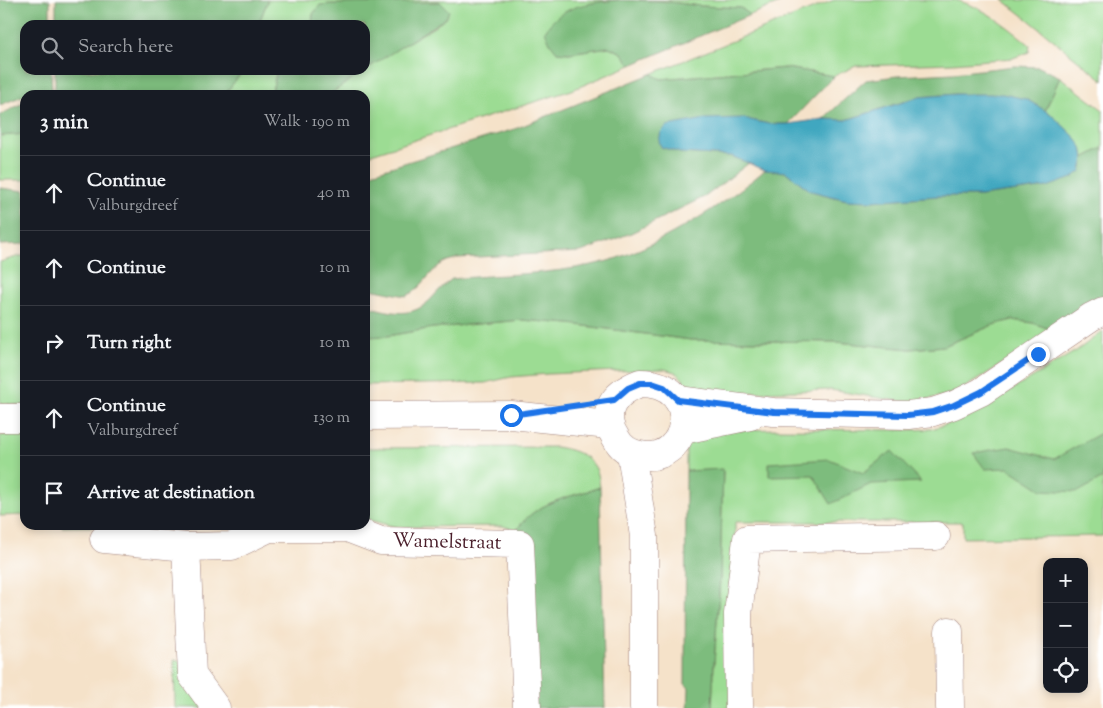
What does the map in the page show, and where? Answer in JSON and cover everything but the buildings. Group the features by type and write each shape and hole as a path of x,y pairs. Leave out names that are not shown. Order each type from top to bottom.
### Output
{"street":[{"path":"678,400 774,412 908,415 933,412 947,408 981,392 1091,316 1103,311"},
{"path":"640,383 652,383 664,387 678,400 684,417 682,430 677,441 668,450 644,454 620,444 612,413 628,388 640,383"},
{"path":"682,430 774,412"},
{"path":"370,416 612,413"},
{"path":"0,418 20,418"},
{"path":"644,454 644,708"},
{"name":"Wamelstraat","path":"104,539 186,547 232,546 265,530"},
{"name":"Wamelstraat","path":"352,530 381,541 520,544 527,708"},
{"path":"739,708 738,614 748,539 936,536"},
{"path":"186,547 192,675 216,708"},
{"path":"949,631 950,708"}],"green space":[{"path":"0,0 50,0 50,20 20,20 20,75 51,75 52,90 20,90 20,97 0,105"},
{"path":"56,0 268,0 260,20 56,20"},
{"path":"268,0 618,0 586,4 557,52 569,53 609,47 622,53 631,65 572,90 370,154 370,90 336,90 357,75 370,75 370,66 446,18 440,2 331,4 320,6 313,14 312,20 260,20"},
{"path":"618,0 661,1 741,8 750,15 631,65 622,53 609,47 569,53 557,52 550,43 545,31 560,15 568,10 587,4"},
{"path":"639,0 787,0 750,15 741,8"},
{"path":"834,0 955,0 976,7 1004,24 1030,45 1029,52 1013,58 953,63 856,66 834,76 785,68 661,79 651,74"},
{"path":"1003,0 1103,0 1103,80 1028,19"},
{"path":"440,2 449,11 446,18 370,67 370,20 312,20 313,14 320,5"},
{"path":"1015,66 1039,67 1060,77 1045,111 1026,99 956,94 919,97 846,120 823,119 866,80"},
{"path":"786,68 834,76 788,124 769,124 742,118 661,147 680,153 731,156 749,163 706,196 631,233 581,252 457,258 446,261 439,265 417,289 406,296 370,289 370,173 515,129 651,74 661,79"},
{"path":"55,75 239,75 228,90 55,90"},
{"path":"276,75 272,90 228,90 239,76"},
{"path":"276,75 357,75 336,90 272,90"},
{"path":"1060,77 1103,110 1103,148 1084,158 1082,147 1051,114 1045,111"},
{"path":"20,105 20,134 0,136 0,115"},
{"path":"20,134 20,180 0,180 0,136"},
{"path":"1103,148 1103,299 1055,331 1033,323 1012,320 993,325 944,346 910,349 837,342 691,340 570,324 522,320 433,328 387,336 370,337 370,307 391,312 406,312 421,307 452,279 578,268 617,258 640,249 685,226 748,184 765,170 786,172 811,191 847,200 871,201 937,196 980,196 1047,187 1081,170 1084,158"},
{"path":"0,188 20,190 20,244 0,245"},
{"path":"20,256 20,405 0,403 0,262"},
{"path":"522,320 570,324 691,340 837,342 910,349 944,346 993,325 1012,320 1033,323 1055,331 956,393 910,403 831,390 684,394 683,379 675,372 664,369 548,374 511,377 485,383 370,385 370,337 387,336 433,328"},
{"path":"1103,331 1103,536 963,538 963,522 735,522 736,708 712,708 720,579 723,470 686,471 686,432 776,429 931,429 964,419 1079,349"},
{"path":"1103,432 1103,478 1078,492 1042,490 1008,468 985,469 973,453 1009,447 1054,459"},
{"path":"20,433 20,515 0,516 0,436"},
{"path":"555,447 567,449 579,453 590,460 598,473 600,487 543,507 525,520 517,530 502,526 396,527 370,520 370,448"},
{"path":"892,451 921,482 871,484 831,504 813,475 769,476 769,463 829,459 863,473"},
{"path":"723,469 720,579 712,708 688,708 689,688 685,684 686,471"},
{"path":"600,487 605,708 529,708 526,538 517,530 524,520 543,507"},
{"path":"174,660 182,661 205,708 175,708"}],"water":[{"path":"956,94 1003,94 1026,99 1051,114 1073,135 1082,147 1084,158 1081,171 1072,178 1047,187 980,196 937,196 871,201 847,200 811,191 786,172 765,170 731,156 680,153 661,147 659,141 661,132 667,126 705,119 742,118 769,124 788,124 823,119 846,120 919,97"}],"route":[{"path":"511,415 614,400 628,388 640,383 652,383 664,387 678,400 774,412 908,415 933,412 954,405 981,392 1038,354"}]}
